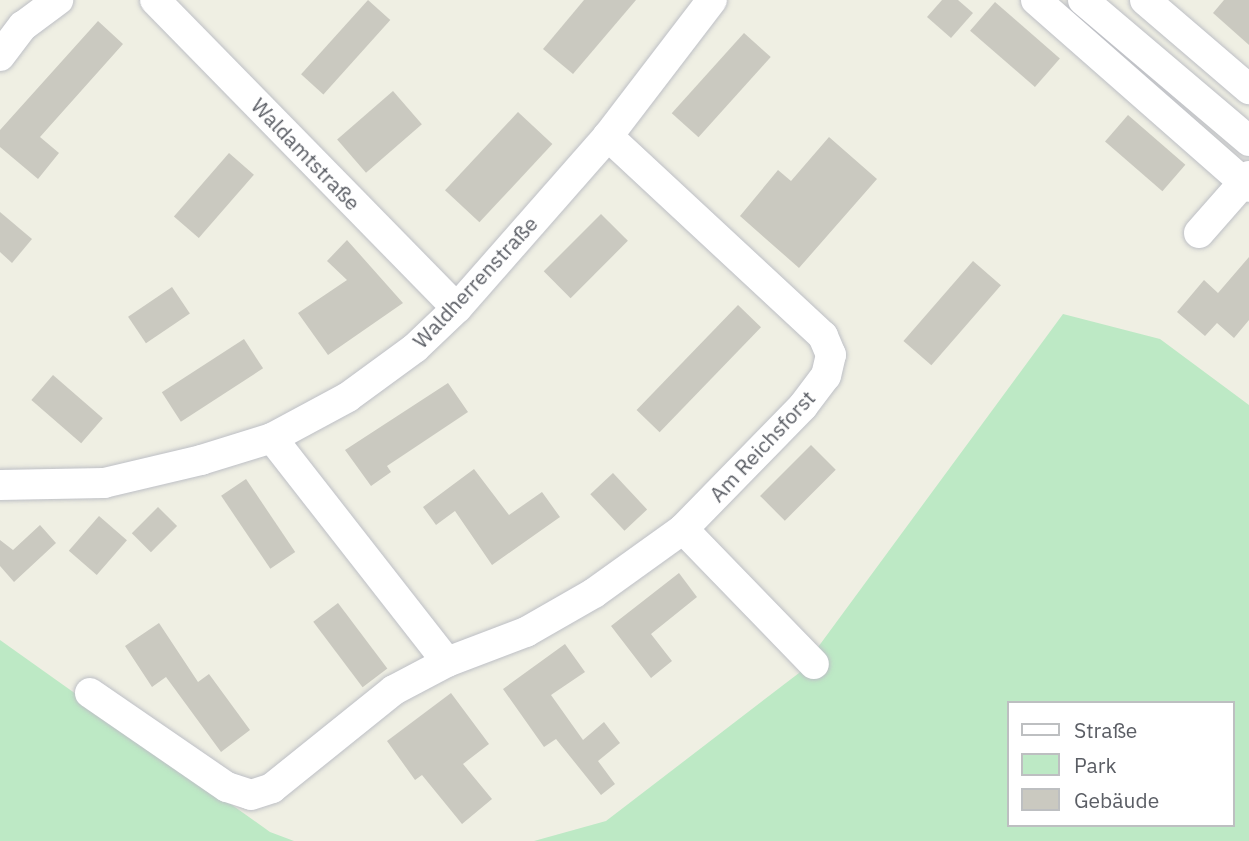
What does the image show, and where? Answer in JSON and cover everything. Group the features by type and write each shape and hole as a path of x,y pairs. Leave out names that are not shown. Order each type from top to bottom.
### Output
{"street":[{"path":"0,56 23,26 58,0"},
{"name":"Waldamtstraße","path":"155,0 457,308"},
{"name":"Waldherrenstraße","path":"0,485 104,483 272,438 348,397 415,348 457,308 608,136 712,0"},
{"path":"1036,0 1247,182 1199,233"},
{"path":"1083,0 1249,141"},
{"path":"1145,0 1249,89"},
{"name":"Am Reichsforst","path":"90,693 209,775 251,794 272,788 353,719 447,663 526,632 594,593 683,529 803,406 826,376 831,355 822,336 608,136"},
{"path":"272,438 447,663"},
{"path":"683,529 814,664"}],"green space":[{"path":"1063,314 1160,339 1249,405 1249,841 534,841 606,821 799,673"},
{"path":"0,640 270,832 294,841 0,841"}],"building":[{"path":"368,0 390,20 323,94 301,74"},
{"path":"584,0 636,0 573,74 543,49"},
{"path":"942,0 958,0 973,13 951,38 927,17"},
{"path":"1224,0 1249,0 1249,45 1213,13"},
{"path":"995,2 1060,58 1035,87 970,31"},
{"path":"98,21 123,44 40,137 59,153 38,179 0,147 0,130"},
{"path":"744,33 771,57 698,137 672,113"},
{"path":"393,91 422,124 366,173 337,140"},
{"path":"518,112 552,144 479,222 445,190"},
{"path":"1128,115 1185,165 1162,191 1105,141"},
{"path":"829,137 877,179 799,268 740,216 778,170 791,181"},
{"path":"229,153 254,175 199,238 174,216"},
{"path":"0,212 32,239 12,263 0,252"},
{"path":"601,214 628,241 571,298 544,271"},
{"path":"347,240 403,303 328,355 298,313 347,280 327,261"},
{"path":"1249,257 1249,320 1234,338 1217,323 1205,336 1177,312 1204,280 1218,293"},
{"path":"973,261 1001,285 931,365 903,341"},
{"path":"172,287 190,314 146,343 128,317"},
{"path":"738,305 761,327 660,432 637,410"},
{"path":"244,339 263,368 181,422 162,392"},
{"path":"53,375 103,418 81,443 31,400"},
{"path":"448,383 468,412 387,466 391,472 371,486 345,450"},
{"path":"811,445 836,470 785,521 760,496"},
{"path":"474,469 509,515 542,492 560,517 492,565 455,511 436,525 423,507"},
{"path":"613,473 647,510 624,531 590,494"},
{"path":"246,479 295,552 270,569 221,496"},
{"path":"158,507 177,526 151,552 132,533"},
{"path":"99,516 127,540 97,575 69,551"},
{"path":"40,525 56,543 14,582 0,566 0,540 13,550"},
{"path":"679,573 697,597 651,634 672,661 651,678 611,626"},
{"path":"338,603 387,668 363,687 313,622"},
{"path":"159,623 198,682 209,674 250,730 221,752 166,677 152,687 125,646"},
{"path":"565,644 585,672 551,695 583,740 604,722 620,743 598,761 615,784 601,795 556,739 544,747 503,689"},
{"path":"451,693 489,744 463,764 492,799 462,824 422,775 415,780 387,741"}]}
